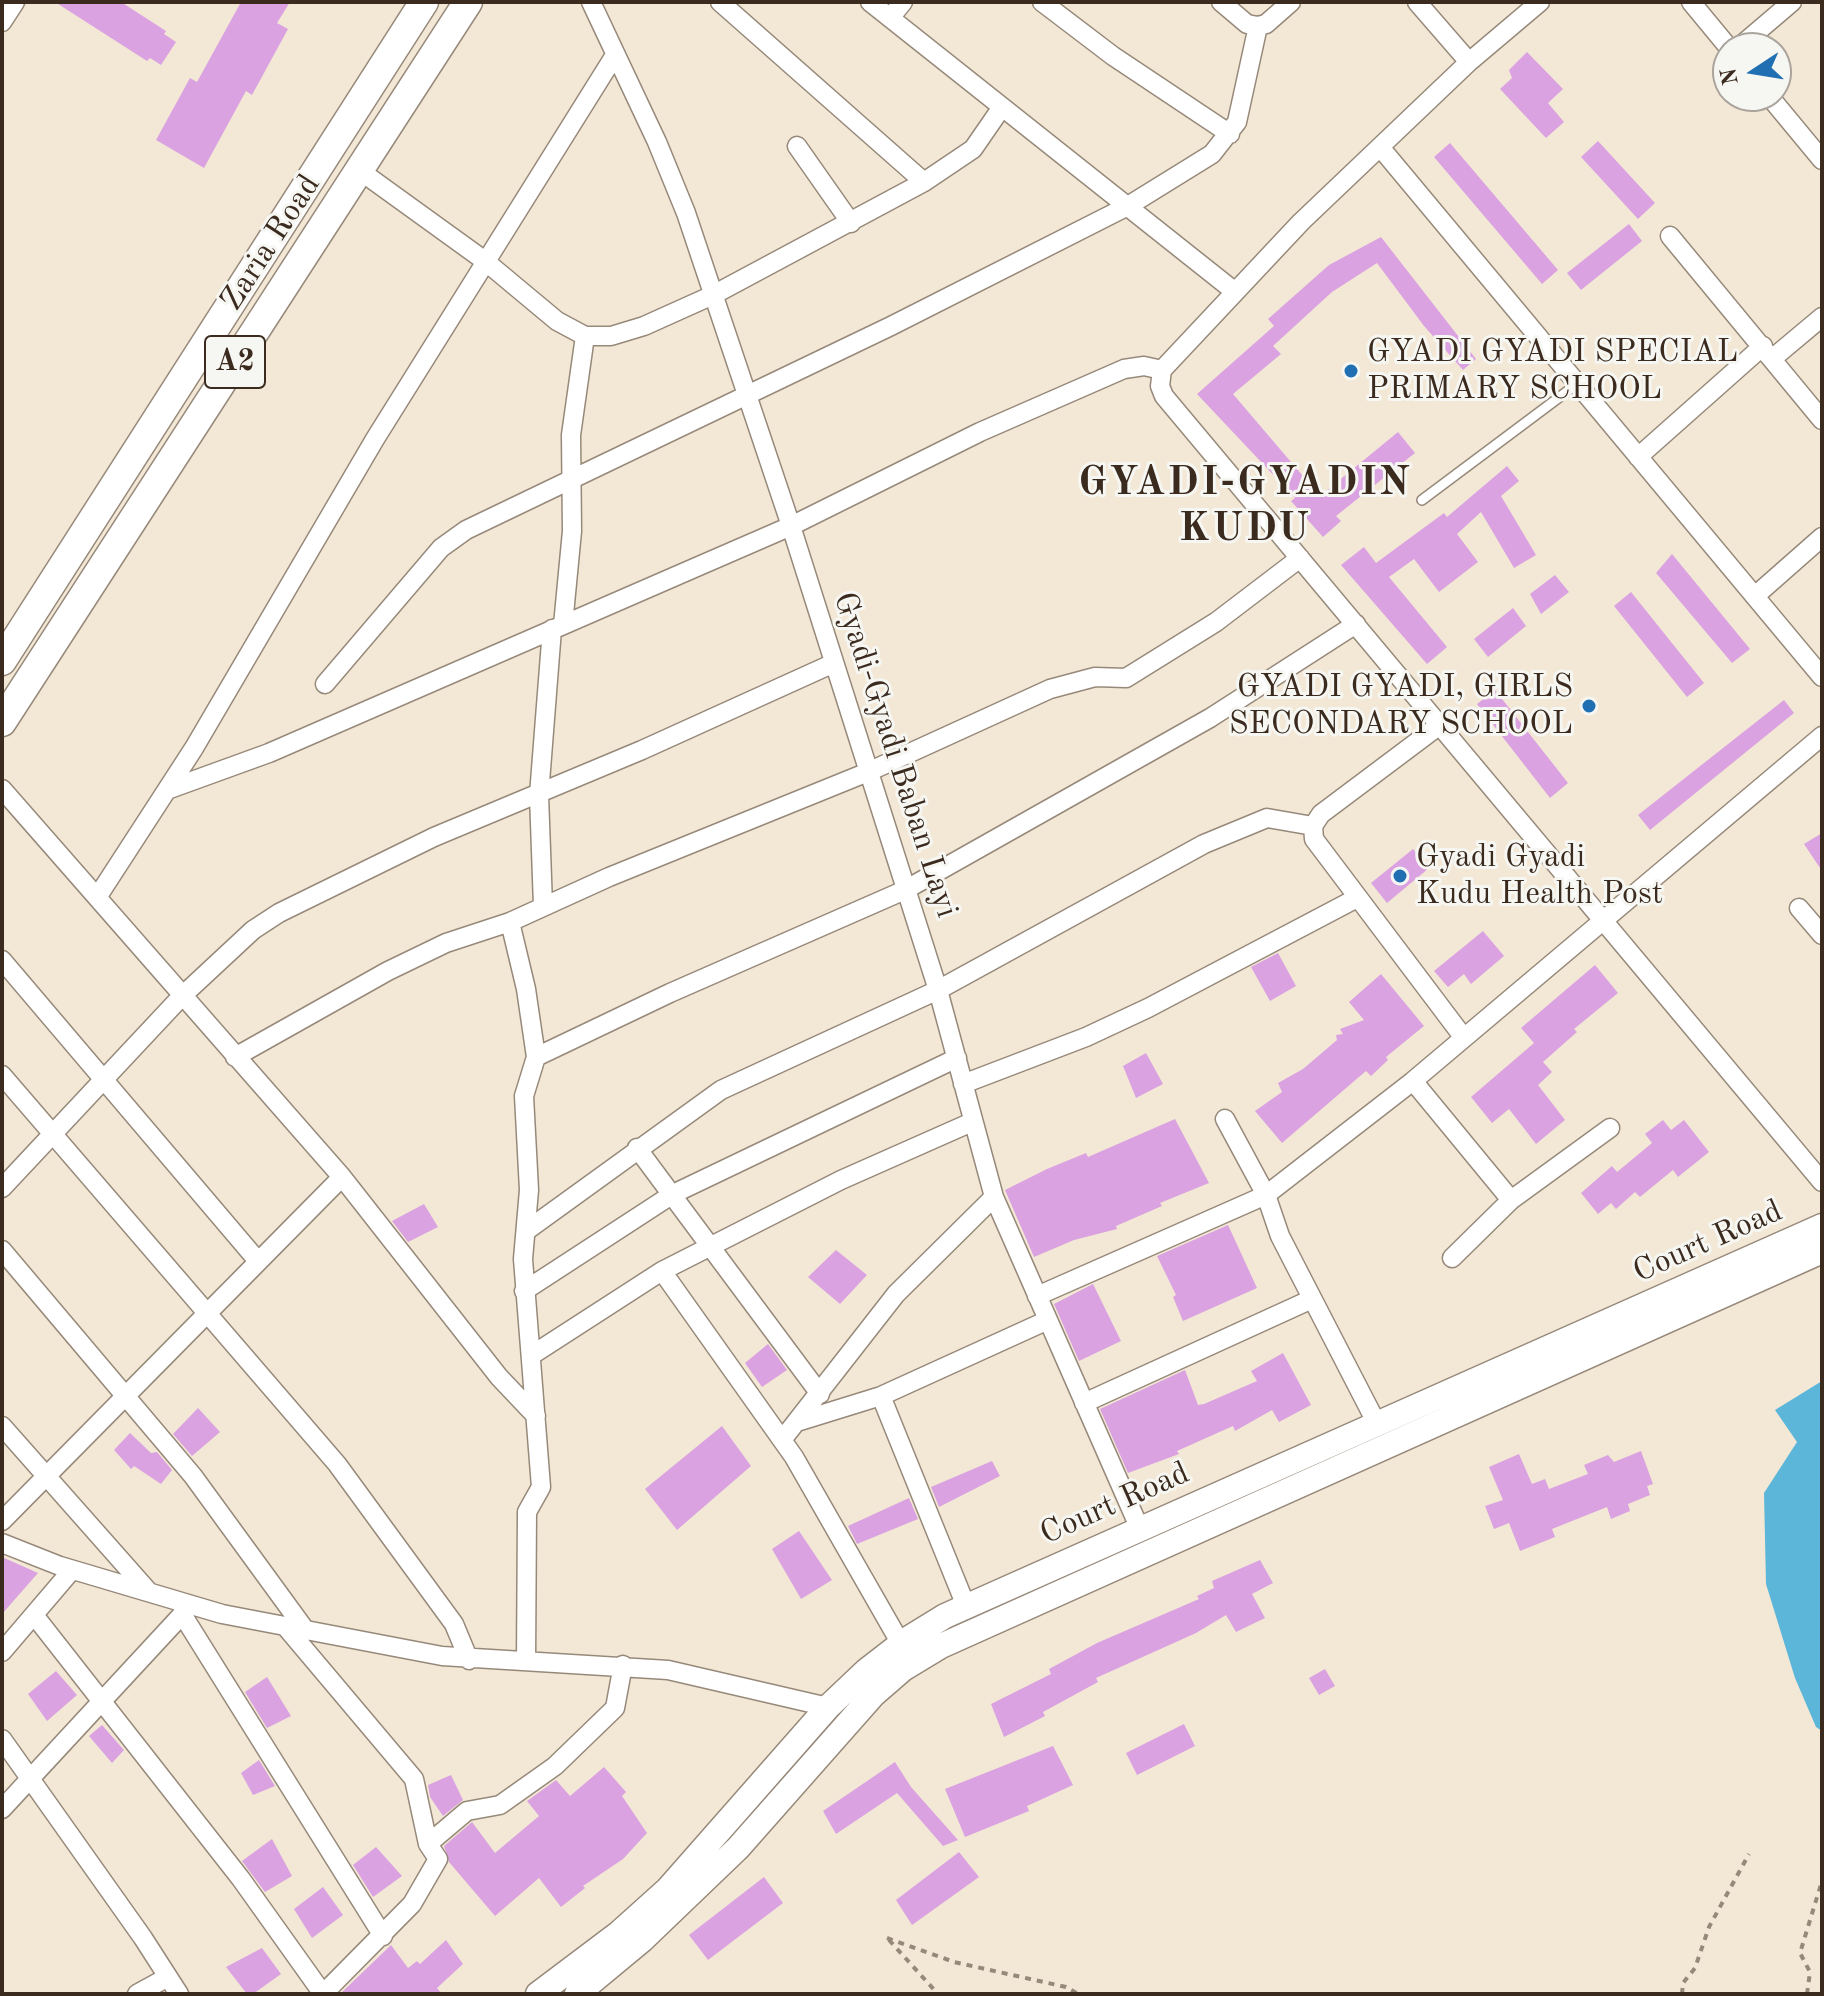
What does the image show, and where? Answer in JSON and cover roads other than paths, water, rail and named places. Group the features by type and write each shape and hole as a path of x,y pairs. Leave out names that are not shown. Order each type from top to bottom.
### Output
{"highway":[{"name":"Zaria Road","path":"2,661 424,2"},
{"name":"Zaria Road","path":"2,722 468,2"}],"main road":[{"name":"Court Road","path":"538,1994 619,1933 668,1889 828,1707 901,1644 966,1606 1139,1527 1822,1226"},
{"name":"Court Road","path":"577,1994 642,1940 738,1848 873,1695 903,1669 941,1646 1822,1251"}],"street":[{"path":"2,22 15,2"},
{"name":"Gyadi-Gyadi Baban Layi","path":"591,2 657,142 686,213 791,526 938,990 994,1197 1139,1527"},
{"path":"720,2 924,182"},
{"path":"870,2 1234,291"},
{"path":"890,18 903,2"},
{"path":"1042,2 1113,56 1230,134"},
{"path":"1221,2 1247,24 1258,26 1266,24 1291,2"},
{"path":"1417,2 1469,62"},
{"path":"1540,2 1469,62 1234,291 1162,370 1160,386 1164,396 1605,919 1822,1182"},
{"path":"1691,2 1716,32"},
{"path":"1757,32 1792,2"},
{"path":"325,684 441,548 479,523 748,398 1128,206 1212,154 1237,122 1258,26"},
{"path":"98,896 167,790 485,261 615,55"},
{"path":"359,170 485,261 557,321 585,336 611,336 644,326 713,295 924,182 968,155 1002,107"},
{"path":"1782,112 1822,160"},
{"path":"797,146 851,223"},
{"path":"1380,147 1822,677"},
{"path":"1670,236 1822,420"},
{"path":"1638,457 1768,352 1822,317"},
{"path":"543,906 539,795 573,478 571,435 585,336"},
{"path":"167,790 269,753 791,526 980,432 1124,369 1144,366 1162,370"},
{"path":"1755,596 1822,537"},
{"path":"235,1057 388,971 446,943 510,922 868,772 1050,689 1095,677 1126,678 1216,622 1300,558"},
{"path":"536,1057 670,993 905,890 1210,718 1356,624"},
{"path":"2,1188 181,997 253,930 279,913 434,837 539,795 834,663"},
{"path":"1441,724 1321,814 1313,826 1319,849 1464,1038"},
{"path":"1037,1296 1266,1195 1413,1081 1822,736"},
{"path":"2,789 98,896 181,997 342,1177 499,1377 536,1416"},
{"path":"526,1231 721,1090 938,990 1204,844 1267,818 1313,826"},
{"path":"963,1084 1074,1042 1148,1008 1357,898"},
{"path":"1799,908 1822,935"},
{"path":"510,922 526,989 536,1057 524,1096 529,1190 524,1291 532,1355 541,1487 527,1512 526,1661"},
{"path":"2,960 257,1260"},
{"path":"524,1291 673,1194 957,1058"},
{"path":"2,1075 209,1311 337,1464 454,1624 469,1660"},
{"path":"1413,1081 1511,1200"},
{"path":"1225,1119 1266,1195 1280,1236 1377,1424"},
{"path":"532,1355 662,1271 841,1180 972,1122"},
{"path":"1452,1258 1511,1200 1610,1128"},
{"path":"637,1148 820,1394"},
{"path":"2,1521 124,1394 342,1177"},
{"path":"782,1440 896,1294 994,1197"},
{"path":"2,1250 193,1476 306,1631"},
{"path":"662,1271 782,1440 828,1513 901,1644"},
{"path":"1084,1403 1312,1299"},
{"path":"797,1422 881,1396 1048,1320"},
{"path":"881,1396 966,1606"},
{"path":"2,1426 148,1591"},
{"path":"2,1543 72,1570 148,1591 186,1610 469,1660 623,1665 668,1670 828,1707"},
{"path":"2,1652 72,1570"},
{"path":"2,1809 186,1610"},
{"path":"186,1610 383,1936"},
{"path":"34,1615 241,1879 323,1994 412,1904 438,1859 428,1844 414,1779 285,1626"},
{"path":"428,1844 467,1811 500,1805 555,1766 615,1708 623,1665"},
{"path":"2,1739 179,1994"},
{"path":"137,1994 168,1977"}],"lane":[{"path":"1422,500 1577,384"}],"water":[{"path":"1822,1381 1822,1731 1816,1727 1795,1678 1766,1584 1764,1493 1797,1442 1775,1410"}],"place":[{"name":"GYADI GYADI SPECIAL PRIMARY SCHOOL","path":"1351,371"},
{"name":"GYADI GYADI, GIRLS SECONDARY SCHOOL","path":"1589,706"},
{"name":"Gyadi Gyadi Kudu Health Post","path":"1400,876"}],"district":[{"name":"GYADI-GYADIN KUDU","path":"1245,507"}]}
